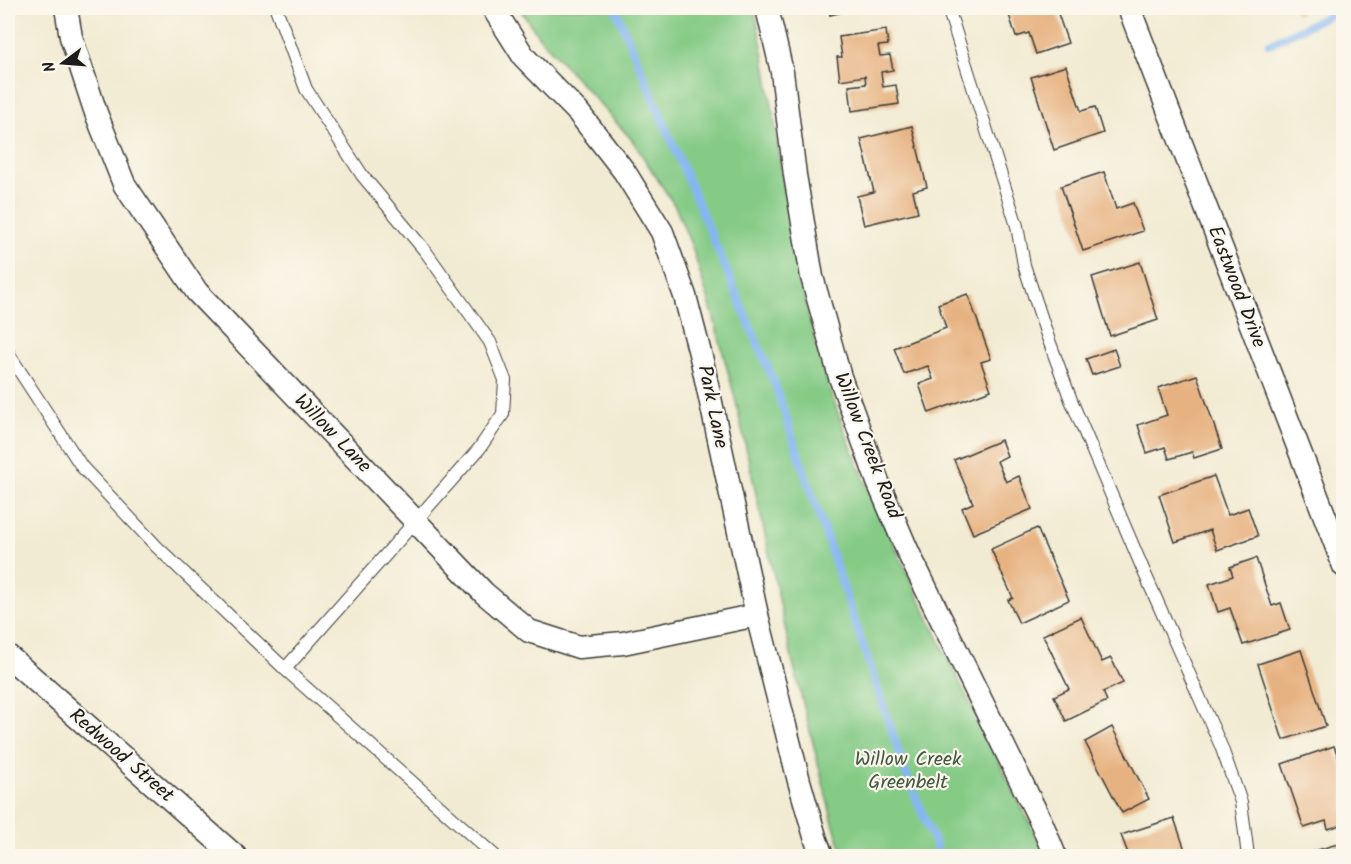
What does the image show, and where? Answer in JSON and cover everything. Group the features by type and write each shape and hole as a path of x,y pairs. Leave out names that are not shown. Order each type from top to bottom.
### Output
{"street":[{"name":"Willow Lane","path":"66,8 71,37 96,113 124,184 197,292 484,593 529,630 579,646 623,643 757,615"},
{"name":"Park Lane","path":"493,8 524,57 578,112 624,171 662,232 685,297 702,361 757,615 799,781 822,856"},
{"name":"Willow Creek Road","path":"767,8 782,72 795,176 812,277 840,377 878,482 908,552 1042,824 1055,856"},
{"name":"Eastwood Drive","path":"1129,8 1344,566"},
{"name":"Redwood Street","path":"8,656 235,856"}],"lane":[{"path":"276,8 306,89 362,175 426,252 490,342 505,380 502,414 479,449 285,669"},
{"path":"948,8 1017,226 1024,265 1047,335 1071,400 1221,746 1241,802 1248,856"},
{"path":"8,352 82,467 157,547 285,669 495,856"}],"green space":[{"name":"Willow Creek Greenbelt","path":"519,8 754,8 800,276 814,338 832,397 864,478 900,557 1046,856 844,856 833,823 792,659 736,402 692,247 675,206 632,140 540,38"}],"building":[{"path":"828,8 858,8 830,15"},
{"path":"1007,8 1056,8 1068,43 1036,54 1029,33 1016,37"},
{"path":"1293,8 1312,8 1296,14"},
{"path":"886,30 888,45 878,46 880,56 890,55 893,70 881,72 883,87 896,85 899,104 852,111 849,86 866,84 865,76 840,80 837,57 842,57 839,37"},
{"path":"1066,66 1081,111 1095,107 1103,133 1054,150 1031,77"},
{"path":"912,126 927,187 913,191 918,212 864,225 857,196 874,192 861,139"},
{"path":"1104,172 1116,209 1133,203 1143,231 1083,251 1061,186"},
{"path":"1140,262 1158,320 1110,336 1092,277"},
{"path":"968,294 991,359 981,362 991,390 929,413 919,384 933,379 928,366 904,374 894,348 946,328 938,304"},
{"path":"1114,349 1120,366 1092,375 1086,359"},
{"path":"1197,375 1222,449 1194,458 1192,452 1169,459 1165,447 1147,453 1138,425 1167,415 1158,388"},
{"path":"1001,440 1007,456 997,461 1006,482 1019,476 1032,509 973,534 962,508 973,503 954,460"},
{"path":"1214,476 1228,515 1248,508 1258,536 1217,550 1210,530 1175,542 1159,495"},
{"path":"1037,528 1069,600 1019,623 1008,600 1013,598 991,549"},
{"path":"1256,558 1272,606 1281,603 1290,630 1243,645 1230,608 1218,612 1209,584 1233,576 1230,567"},
{"path":"1081,617 1102,662 1111,658 1123,683 1103,692 1107,701 1066,721 1054,696 1069,689 1043,635"},
{"path":"1301,650 1326,726 1283,740 1258,664"},
{"path":"1112,727 1149,799 1122,813 1085,742"},
{"path":"1334,746 1344,773 1344,824 1328,829 1326,821 1304,828 1282,764"},
{"path":"1174,818 1185,850 1174,854 1175,856 1129,856 1121,835"},
{"path":"1344,842 1344,856 1315,856 1314,851"}],"waterway":[{"path":"615,8 774,382 907,776 940,856"},
{"path":"1269,44 1344,8"}]}
